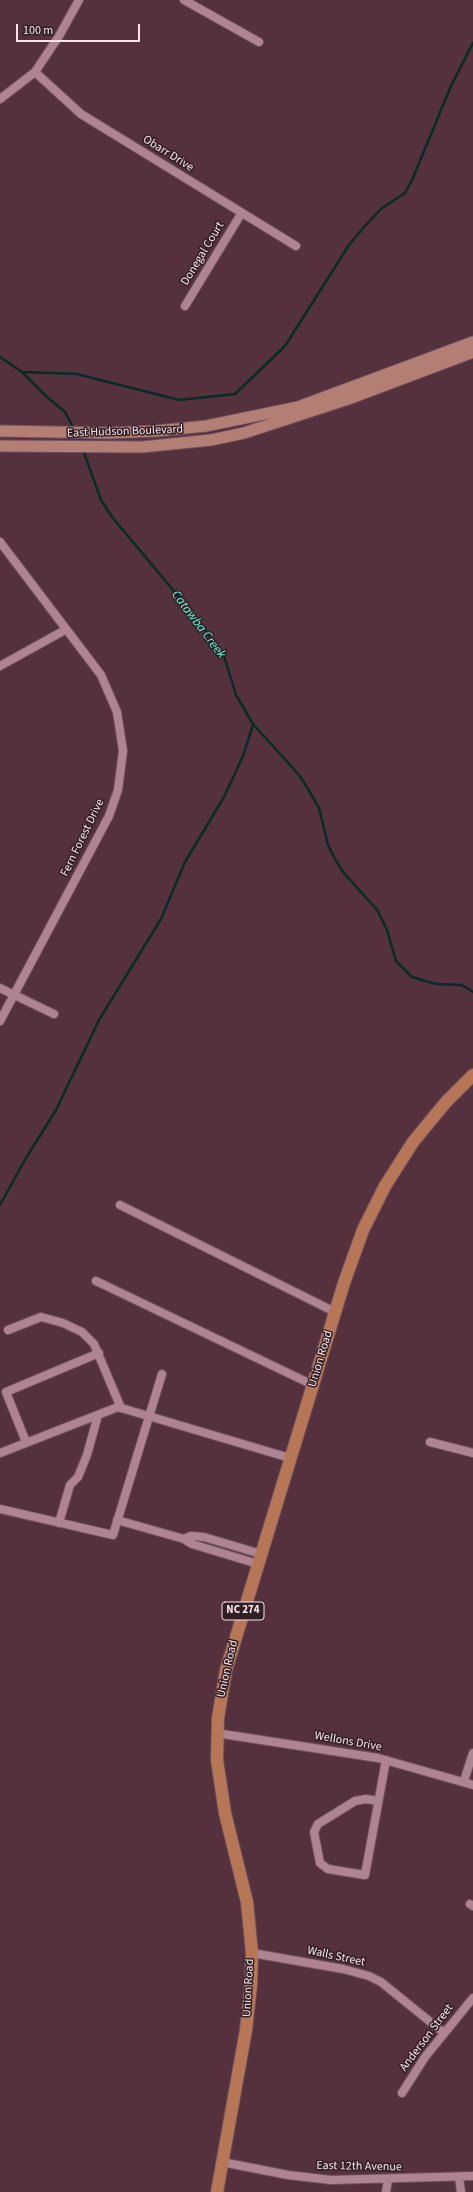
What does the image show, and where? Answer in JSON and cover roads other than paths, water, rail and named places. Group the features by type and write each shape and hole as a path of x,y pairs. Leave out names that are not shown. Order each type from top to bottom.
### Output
{"main road":[{"name":"East Hudson Boulevard","path":"0,446 116,447 176,444 244,433 361,389 473,342"},
{"name":"East Hudson Boulevard","path":"0,431 109,433 171,430 206,426 298,407 361,389 473,352"},
{"name":"Union Road","path":"217,2192 249,2014 252,1953 246,1902 230,1840 219,1780 216,1733 226,1670 290,1458 336,1312 364,1230 385,1186 398,1164 430,1120 473,1076"}],"street":[{"path":"0,99 35,72 59,36 79,0"},
{"path":"184,0 259,42"},
{"name":"Obarr Drive","path":"35,72 81,114 241,214 296,246"},
{"name":"Donegal Court","path":"185,306 241,214"},
{"name":"Fern Forest Drive","path":"0,542 93,664 112,699 122,738 120,778 108,816 0,1021"},
{"path":"0,666 66,630"},
{"path":"0,988 54,1014"},
{"path":"120,1205 336,1312"},
{"path":"96,1281 313,1385"},
{"path":"8,1330 41,1317 63,1323 82,1332 94,1344 99,1353 121,1408"},
{"path":"26,1442 6,1392 99,1353"},
{"path":"0,1509 113,1535 162,1374"},
{"path":"0,1453 118,1407 290,1458"},
{"path":"59,1523 70,1485 78,1477 87,1455 98,1415"},
{"path":"430,1442 473,1453"},
{"path":"117,1520 184,1539 191,1536 204,1537 259,1559"},
{"name":"Wellons Drive","path":"216,1733 386,1760 464,1781 473,1785"},
{"path":"464,1781 473,1753"},
{"path":"378,1801 366,1799 355,1801 318,1824 314,1832 320,1862 328,1869 365,1875 386,1760"},
{"name":"Walls Street","path":"252,1953 343,1969 369,1976 381,1982 444,2033"},
{"name":"Anderson Street","path":"402,2093 415,2071 473,1998"},
{"name":"East 12th Avenue","path":"222,2162 317,2179 388,2180 473,2176"},
{"path":"459,2177 461,2192"},
{"path":"386,2192 388,2180"}],"waterway":[{"path":"22,372 77,374 179,400 235,394 285,346 349,245 364,227 381,209 405,193 412,180 451,86 473,43"},
{"name":"Catawba Creek","path":"0,357 22,372 47,397 65,412 74,429"},
{"name":"Catawba Creek","path":"83,450 101,500 112,517 194,615 224,656 236,695 253,724 299,775 308,789 319,808 328,845 335,859 343,872 378,911 387,930 396,961 412,977 436,984 462,985 473,992"},
{"path":"0,1205 26,1158 56,1110 99,1020 161,919 185,862 224,797 243,756 253,725"}]}
